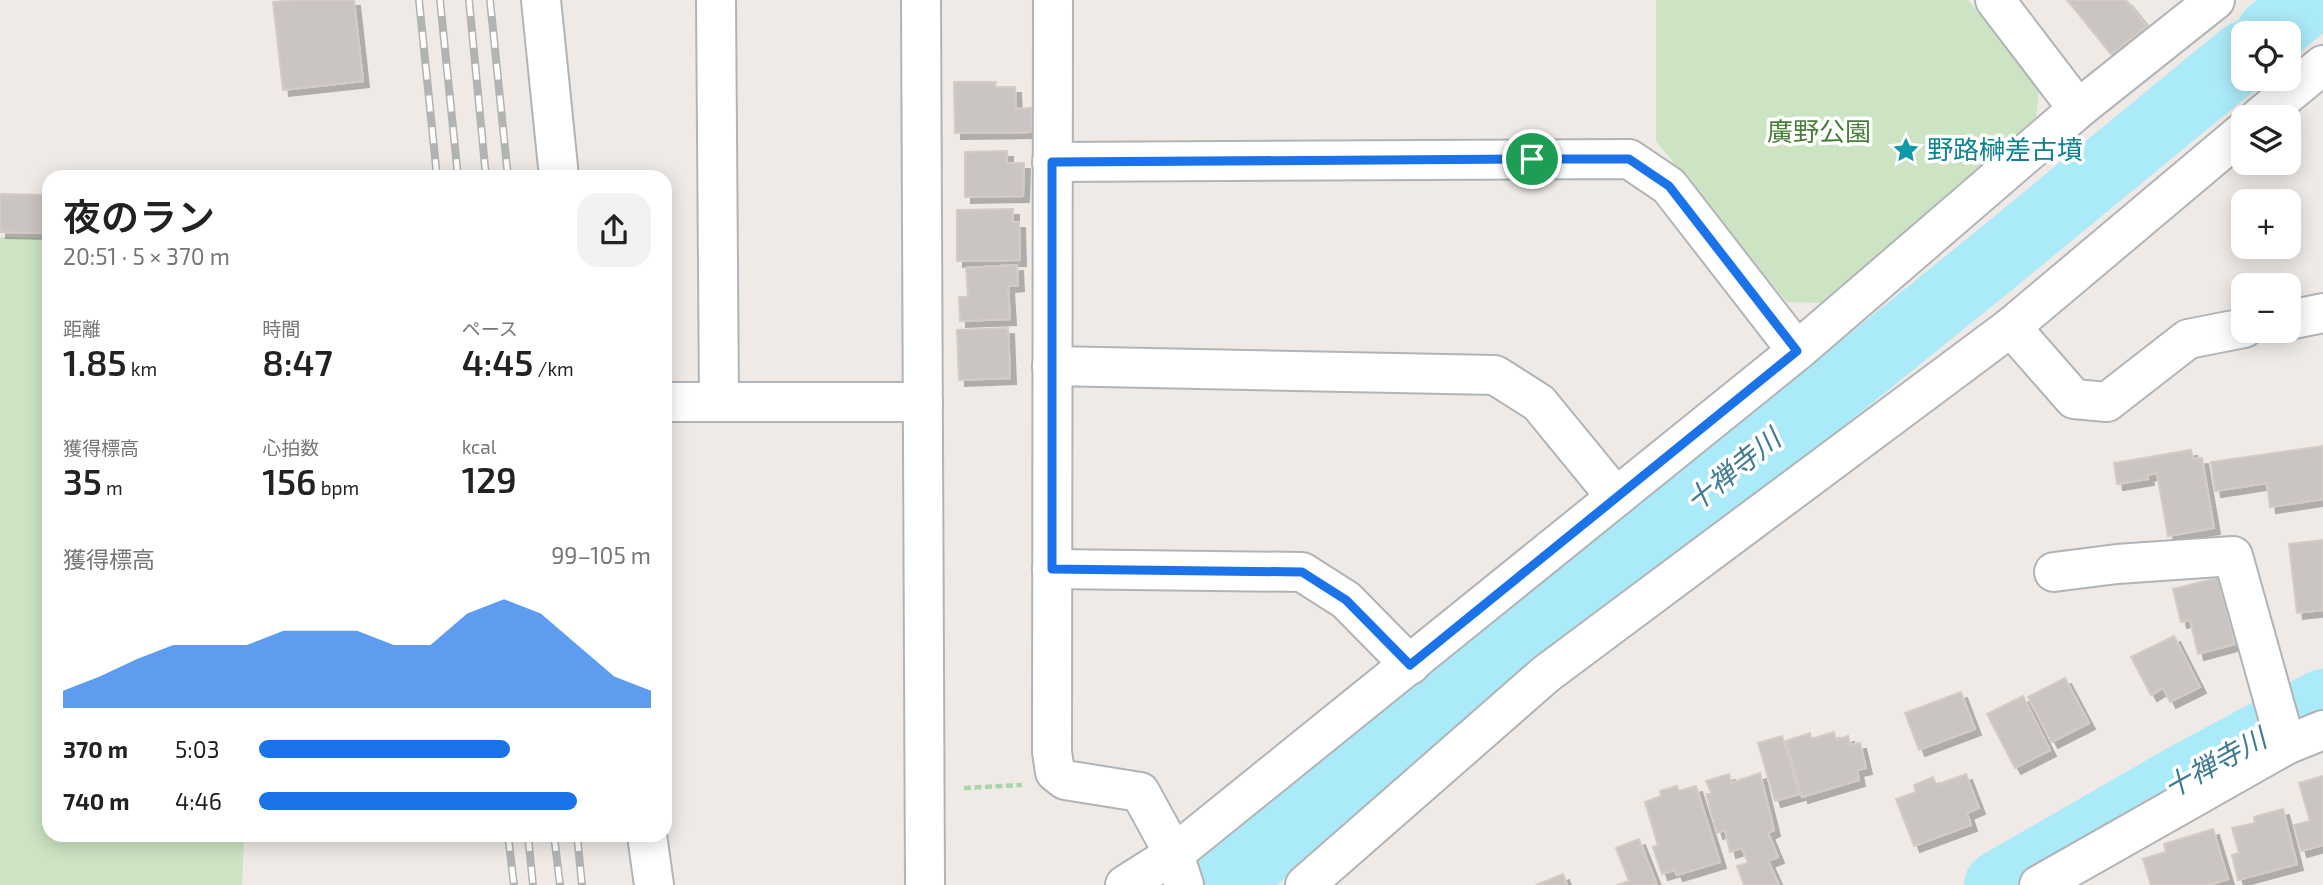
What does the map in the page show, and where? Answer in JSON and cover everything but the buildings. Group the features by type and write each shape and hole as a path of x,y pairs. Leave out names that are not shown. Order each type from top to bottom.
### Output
{"street":[{"path":"541,0 558,170"},
{"path":"716,0 719,402"},
{"path":"921,0 925,885"},
{"path":"1053,0 1052,752 1055,772 1065,780 1140,792 1179,870"},
{"path":"1995,0 2078,109"},
{"path":"1125,885 1179,870 1410,665 1797,351 2078,109 2215,0"},
{"path":"2275,105 2323,65"},
{"path":"1305,885 1546,674 2011,327 2231,142"},
{"path":"1052,162 1629,159 1669,186 1797,351"},
{"path":"2301,318 2323,313"},
{"path":"2011,327 2074,399 2108,402 2188,339 2231,331"},
{"path":"1052,366 1495,375 1539,403 1616,498"},
{"path":"672,402 923,402"},
{"path":"2054,572 2117,564 2233,556 2282,733"},
{"path":"1052,569 1302,572 1346,600 1410,665"},
{"path":"2039,885 2282,733 2323,730"},
{"path":"648,842 654,885"}],"path":[{"path":"925,790 1039,784 1055,772"}],"green space":[{"name":"廣野公園","path":"1656,0 1968,0 2039,85 2036,122 1822,303 1787,302 1656,141"},
{"path":"0,237 42,238 42,842 244,842 242,885 0,885"}],"waterway":[{"name":"十禅寺川","path":"2285,21 2310,0"},
{"name":"十禅寺川","path":"1223,885 2231,66"},
{"name":"十禅寺川","path":"1998,885 2182,779 2323,703"}],"railway":[{"path":"419,0 436,170"},
{"path":"440,0 457,170"},
{"path":"469,0 485,170"},
{"path":"490,0 507,170"},
{"path":"509,842 514,885"},
{"path":"529,842 533,885"},
{"path":"555,842 560,885"},
{"path":"578,842 582,885"}],"place":[{"name":"野路榊差古墳","path":"1906,150"}],"route":[{"path":"1532,159 1629,159 1669,186 1797,351 1410,665 1346,600 1302,572 1052,569 1052,162 1532,159"}]}
